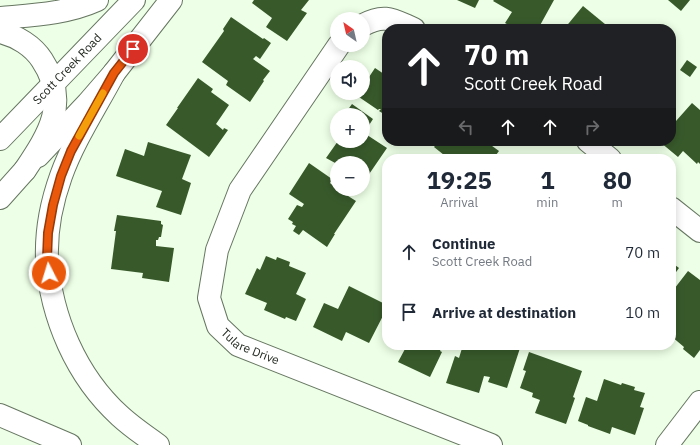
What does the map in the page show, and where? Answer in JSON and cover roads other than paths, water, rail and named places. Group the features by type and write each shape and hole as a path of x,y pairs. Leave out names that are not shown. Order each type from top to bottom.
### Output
{"main road":[{"path":"0,18 51,14 97,0"},
{"name":"Scott Creek Road","path":"0,139 134,0"},
{"path":"0,198 114,73 171,0"},
{"path":"370,21 387,18 402,24"},
{"path":"0,32 8,34 24,42 37,53 54,82 56,100 53,120 44,141 25,170"},
{"name":"Tulare Drive","path":"334,52 240,190 217,250 209,298 218,326 238,345 491,445"},
{"path":"114,73 71,151 61,176 53,205 48,233 47,259 56,309 64,334 75,357 102,397 115,411 158,445"},
{"path":"594,146 604,154"},
{"path":"676,212 700,231"},
{"path":"667,445 700,402"},
{"path":"0,414 70,445"}]}
